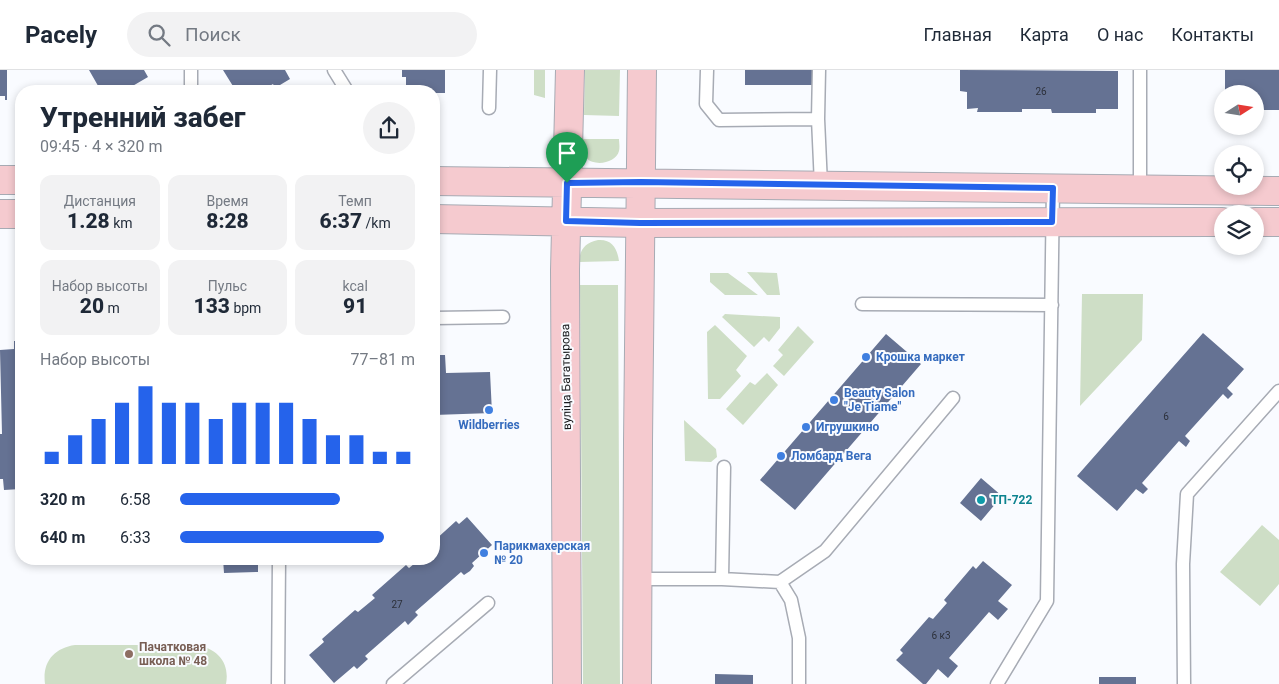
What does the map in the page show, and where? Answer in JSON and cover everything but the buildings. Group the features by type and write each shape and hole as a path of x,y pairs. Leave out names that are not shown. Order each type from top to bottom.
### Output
{"street":[{"name":"вуліца Багатырова","path":"567,684 564,270 570,70"},
{"path":"637,684 642,70"},
{"path":"0,180 15,180"},
{"path":"440,181 1279,190"},
{"path":"0,214 15,214"},
{"path":"440,219 640,223 1214,222"},
{"path":"1264,222 1279,222"}],"lane":[{"path":"191,70 191,85"},
{"path":"334,70 343,85"},
{"path":"489,108 490,70"},
{"path":"706,70 706,104 720,120 818,119"},
{"path":"819,70 820,185"},
{"path":"1140,70 1140,189"},
{"path":"997,684 1047,601 1053,188"},
{"path":"862,304 1052,305"},
{"path":"440,318 503,316"},
{"path":"1184,684 1183,564 1187,494 1279,391"},
{"path":"637,579 722,579 780,582 825,551 953,398"},
{"path":"722,579 724,467"},
{"path":"278,684 279,565"},
{"path":"780,582 791,600 799,638 799,684"},
{"path":"393,684 488,603"}],"green space":[{"path":"534,70 545,70 545,98 534,95"},
{"path":"585,70 620,70 619,116 584,115"},
{"path":"582,139 619,139 619,151 610,161 600,163 590,161 585,156"},
{"path":"598,240 607,241 613,245 619,261 579,262 584,247"},
{"path":"747,272 777,273 780,295 767,295"},
{"path":"710,273 728,273 758,295 725,295 710,282"},
{"path":"580,285 618,285 620,684 583,684"},
{"path":"1082,294 1143,294 1142,340 1080,406"},
{"path":"725,314 780,317 780,328 769,342 764,337 754,347 722,317"},
{"path":"715,325 747,356 736,370 741,376 720,399 708,399 707,332"},
{"path":"798,326 814,342 784,376 773,366 783,355 778,350"},
{"path":"767,373 778,385 743,425 726,409 750,382 755,385"},
{"path":"684,420 716,449 717,457 711,462 685,461"},
{"path":"1262,525 1279,540 1279,584 1260,606 1220,572"},
{"path":"75,645 197,645 211,650 221,658 226,670 226,684 45,684 45,669 51,657 61,649"}],"place":[{"name":"Крошка маркет","path":"866,357"},
{"name":"Beauty Salon \"Je Tiame\"","path":"834,400"},
{"name":"Wildberries","path":"489,410"},
{"name":"Игрушкино","path":"806,427"},
{"name":"Ломбард Вега","path":"781,456"},
{"name":"ТП-722","path":"981,500"},
{"name":"Парикмахерская № 20","path":"484,553"},
{"name":"Пачатковая школа № 48","path":"129,654"}],"route":[{"path":"641,182 1053,188 1052,222 640,223 566,221 567,183 641,182"}]}
